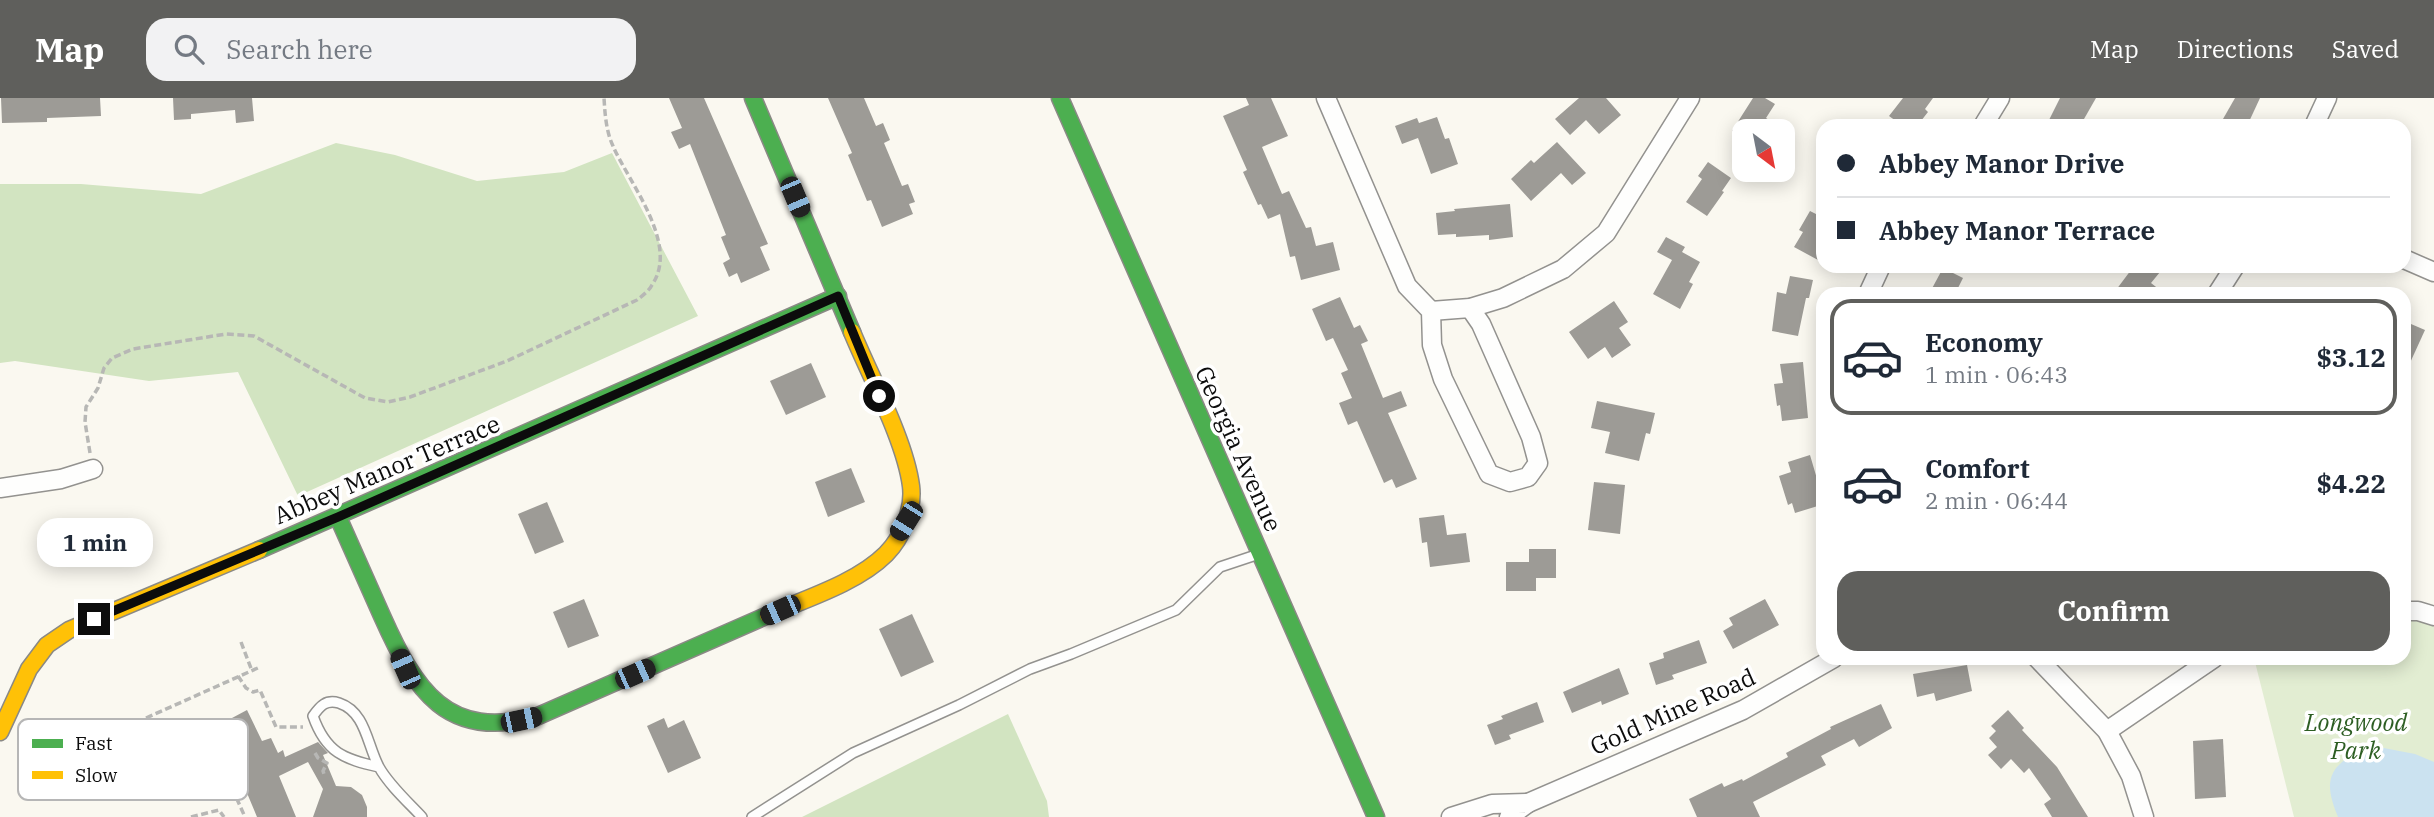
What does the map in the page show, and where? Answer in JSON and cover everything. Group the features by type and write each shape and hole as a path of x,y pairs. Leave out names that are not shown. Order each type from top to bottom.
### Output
{"street":[{"path":"338,517 405,669 423,693 451,713 503,724 538,716 853,578 886,554 906,521 911,488 900,446 753,98"},
{"name":"Georgia Avenue","path":"1060,98 1376,817"},
{"path":"1326,98 1407,286 1431,311 1432,345 1443,379 1489,474 1510,482 1528,477 1538,463 1531,437 1481,324 1470,307"},
{"path":"1431,311 1470,307 1503,298 1563,269 1606,233 1690,98"},
{"path":"1987,119 2000,98"},
{"path":"2317,119 2327,98"},
{"path":"2411,262 2434,272"},
{"name":"Abbey Manor Terrace","path":"0,732 29,669 47,645 69,630 338,517 838,296"},
{"path":"0,488 61,479 93,469"},
{"path":"2411,611 2434,615"},
{"name":"Gold Mine Road","path":"1510,817 1528,803 1743,710 1823,665"},
{"path":"2044,665 2107,731 2131,776 2144,817"},
{"path":"2107,731 2204,665"},
{"name":"Gold Mine Road","path":"1451,817 1492,804 1528,803"}],"lane":[{"path":"752,817 853,753 1030,669 1175,610 1220,567 1260,554"},
{"path":"379,767 347,760 333,749 318,730 313,716 318,708 327,702 335,702 354,712 370,741 379,767 422,817"}],"path":[{"path":"93,469 85,422 86,407 98,388 104,368 112,358 134,349 226,334 254,336 365,398 388,401 410,397 508,361 637,300 653,285 661,260 655,226 612,145 607,130 604,98"},
{"path":"241,642 252,671"},
{"path":"146,718 260,667"},
{"path":"238,676 246,688 253,692 260,690 275,727 303,727 307,736"},
{"path":"318,758 327,763 323,771 324,777"},
{"path":"237,800 245,817"},
{"path":"191,817 219,810 224,817"}],"green space":[{"path":"336,143 395,155 477,181 564,172 612,153 698,316 298,496 238,372 149,381 15,361 0,363 0,184 81,184 201,194"},
{"name":"Longwood Park","path":"2411,612 2434,616 2434,817 2294,817 2256,665 2411,665"},
{"path":"1008,714 1047,801 1049,817 802,817"}],"water":[{"path":"2368,745 2415,754 2434,762 2434,817 2338,817 2330,791 2333,774 2345,759"}],"building":[{"path":"1,98 100,98 101,116 47,118 47,122 2,123"},
{"path":"173,98 252,98 254,121 236,123 235,110 191,114 191,119 174,120"},
{"path":"669,98 704,98 768,244 760,247 770,270 741,283 737,273 729,277 723,263 730,259 721,237 726,235 690,144 679,149 671,132 682,128"},
{"path":"828,98 864,98 876,126 883,123 890,140 884,143 902,186 908,184 915,202 909,204 913,214 882,227 871,200 867,201 848,155 852,153"},
{"path":"1246,98 1271,98 1288,136 1262,147 1282,194 1289,191 1306,228 1311,227 1316,246 1333,242 1340,270 1301,280 1295,256 1290,257 1280,214 1268,219 1261,204 1258,205 1243,172 1247,170 1223,116 1249,105"},
{"path":"1579,98 1606,98 1621,115 1599,134 1586,120 1570,135 1555,119"},
{"path":"1753,98 1765,98 1775,104 1768,119 1740,119"},
{"path":"1903,98 1933,98 1925,109 1928,112 1922,119 1893,119 1889,116"},
{"path":"2060,98 2096,98 2084,119 2050,119"},
{"path":"2235,98 2260,98 2250,119 2223,119"},
{"path":"1437,117 1445,139 1449,138 1458,164 1431,174 1418,138 1402,144 1395,126 1417,118 1419,123"},
{"path":"1557,142 1586,173 1572,185 1561,173 1531,201 1511,179 1531,160 1534,163"},
{"path":"1708,162 1731,178 1707,216 1686,202 1702,179 1698,176"},
{"path":"1510,204 1513,237 1489,240 1489,235 1438,235 1436,213"},
{"path":"1810,211 1816,214 1816,259 1794,247 1803,232 1799,230"},
{"path":"1666,237 1685,247 1682,252 1700,262 1689,282 1693,284 1680,309 1653,294 1672,260 1657,252"},
{"path":"1940,273 1953,273 1963,278 1958,287 1933,287"},
{"path":"2129,273 2159,273 2151,283 2156,287 2118,287"},
{"path":"1790,276 1813,280 1809,298 1806,298 1798,336 1772,331 1777,292 1786,294"},
{"path":"1340,297 1354,328 1360,325 1368,341 1361,344 1383,398 1401,391 1407,406 1388,413 1417,479 1396,488 1392,479 1384,483 1357,421 1348,425 1339,403 1352,398 1341,373 1348,370 1333,338 1326,341 1312,309"},
{"path":"1614,301 1628,322 1619,328 1631,345 1612,358 1605,347 1588,359 1569,332"},
{"path":"2411,324 2425,330 2411,361"},
{"path":"1803,362 1808,418 1782,421 1774,384 1783,383 1780,364"},
{"path":"811,363 826,397 786,415 770,381"},
{"path":"1597,401 1655,413 1650,434 1646,433 1639,461 1605,453 1610,432 1591,428"},
{"path":"1810,455 1816,475 1816,507 1795,513 1792,503 1788,505 1779,476 1791,472 1788,462"},
{"path":"851,468 865,502 828,517 815,482"},
{"path":"1594,482 1625,485 1620,534 1588,530"},
{"path":"547,502 564,542 535,554 518,514"},
{"path":"1444,515 1447,535 1466,533 1470,562 1430,567 1427,542 1422,543 1419,518"},
{"path":"1529,549 1556,549 1556,578 1536,578 1536,591 1506,591 1506,562 1529,562"},
{"path":"584,599 599,636 568,648 553,612"},
{"path":"1765,599 1779,625 1733,649 1723,631 1733,625 1729,618"},
{"path":"912,614 934,662 901,677 879,629"},
{"path":"1699,640 1707,663 1672,675 1674,679 1656,685 1649,663 1664,658 1663,653"},
{"path":"1967,665 1972,691 1936,701 1934,693 1917,697 1913,674"},
{"path":"1619,668 1629,694 1602,705 1601,701 1572,713 1563,692"},
{"path":"1537,702 1544,722 1509,735 1511,739 1495,745 1487,725 1503,719 1501,716"},
{"path":"1881,704 1892,728 1859,747 1854,739 1821,756 1826,765 1753,802 1760,817 1697,817 1689,799 1722,783 1724,787 1742,779 1743,781 1788,757 1786,753 1831,729 1830,727"},
{"path":"247,710 262,741 271,738 278,753 283,750 285,757 318,742 328,753 323,755 336,786 351,787 362,795 367,807 367,817 313,817 323,789 308,762 279,776 296,817 257,817 248,796 248,719 230,719"},
{"path":"2008,710 2024,728 2022,730 2057,767 2088,817 2052,817 2044,804 2051,799 2029,768 2024,773 2011,759 2001,769 1988,755 1997,747 1989,738 1996,731 1991,726"},
{"path":"664,718 668,728 684,720 701,758 668,773 647,726"},
{"path":"2223,739 2226,797 2195,799 2193,741"}],"traffic: fast":[{"path":"753,98 852,332"},
{"path":"1060,98 1376,817"},
{"path":"259,550 838,296"},
{"path":"338,517 394,643 407,666 438,704 457,715 480,722 507,722 538,716 768,615"}],"traffic: slow":[{"path":"768,615 861,574 886,554 897,540 909,513 911,486 902,449 852,332"},
{"path":"0,732 29,669 47,645 69,630 259,550"}],"route":[{"path":"94,619 338,517 838,296 879,396"}]}
